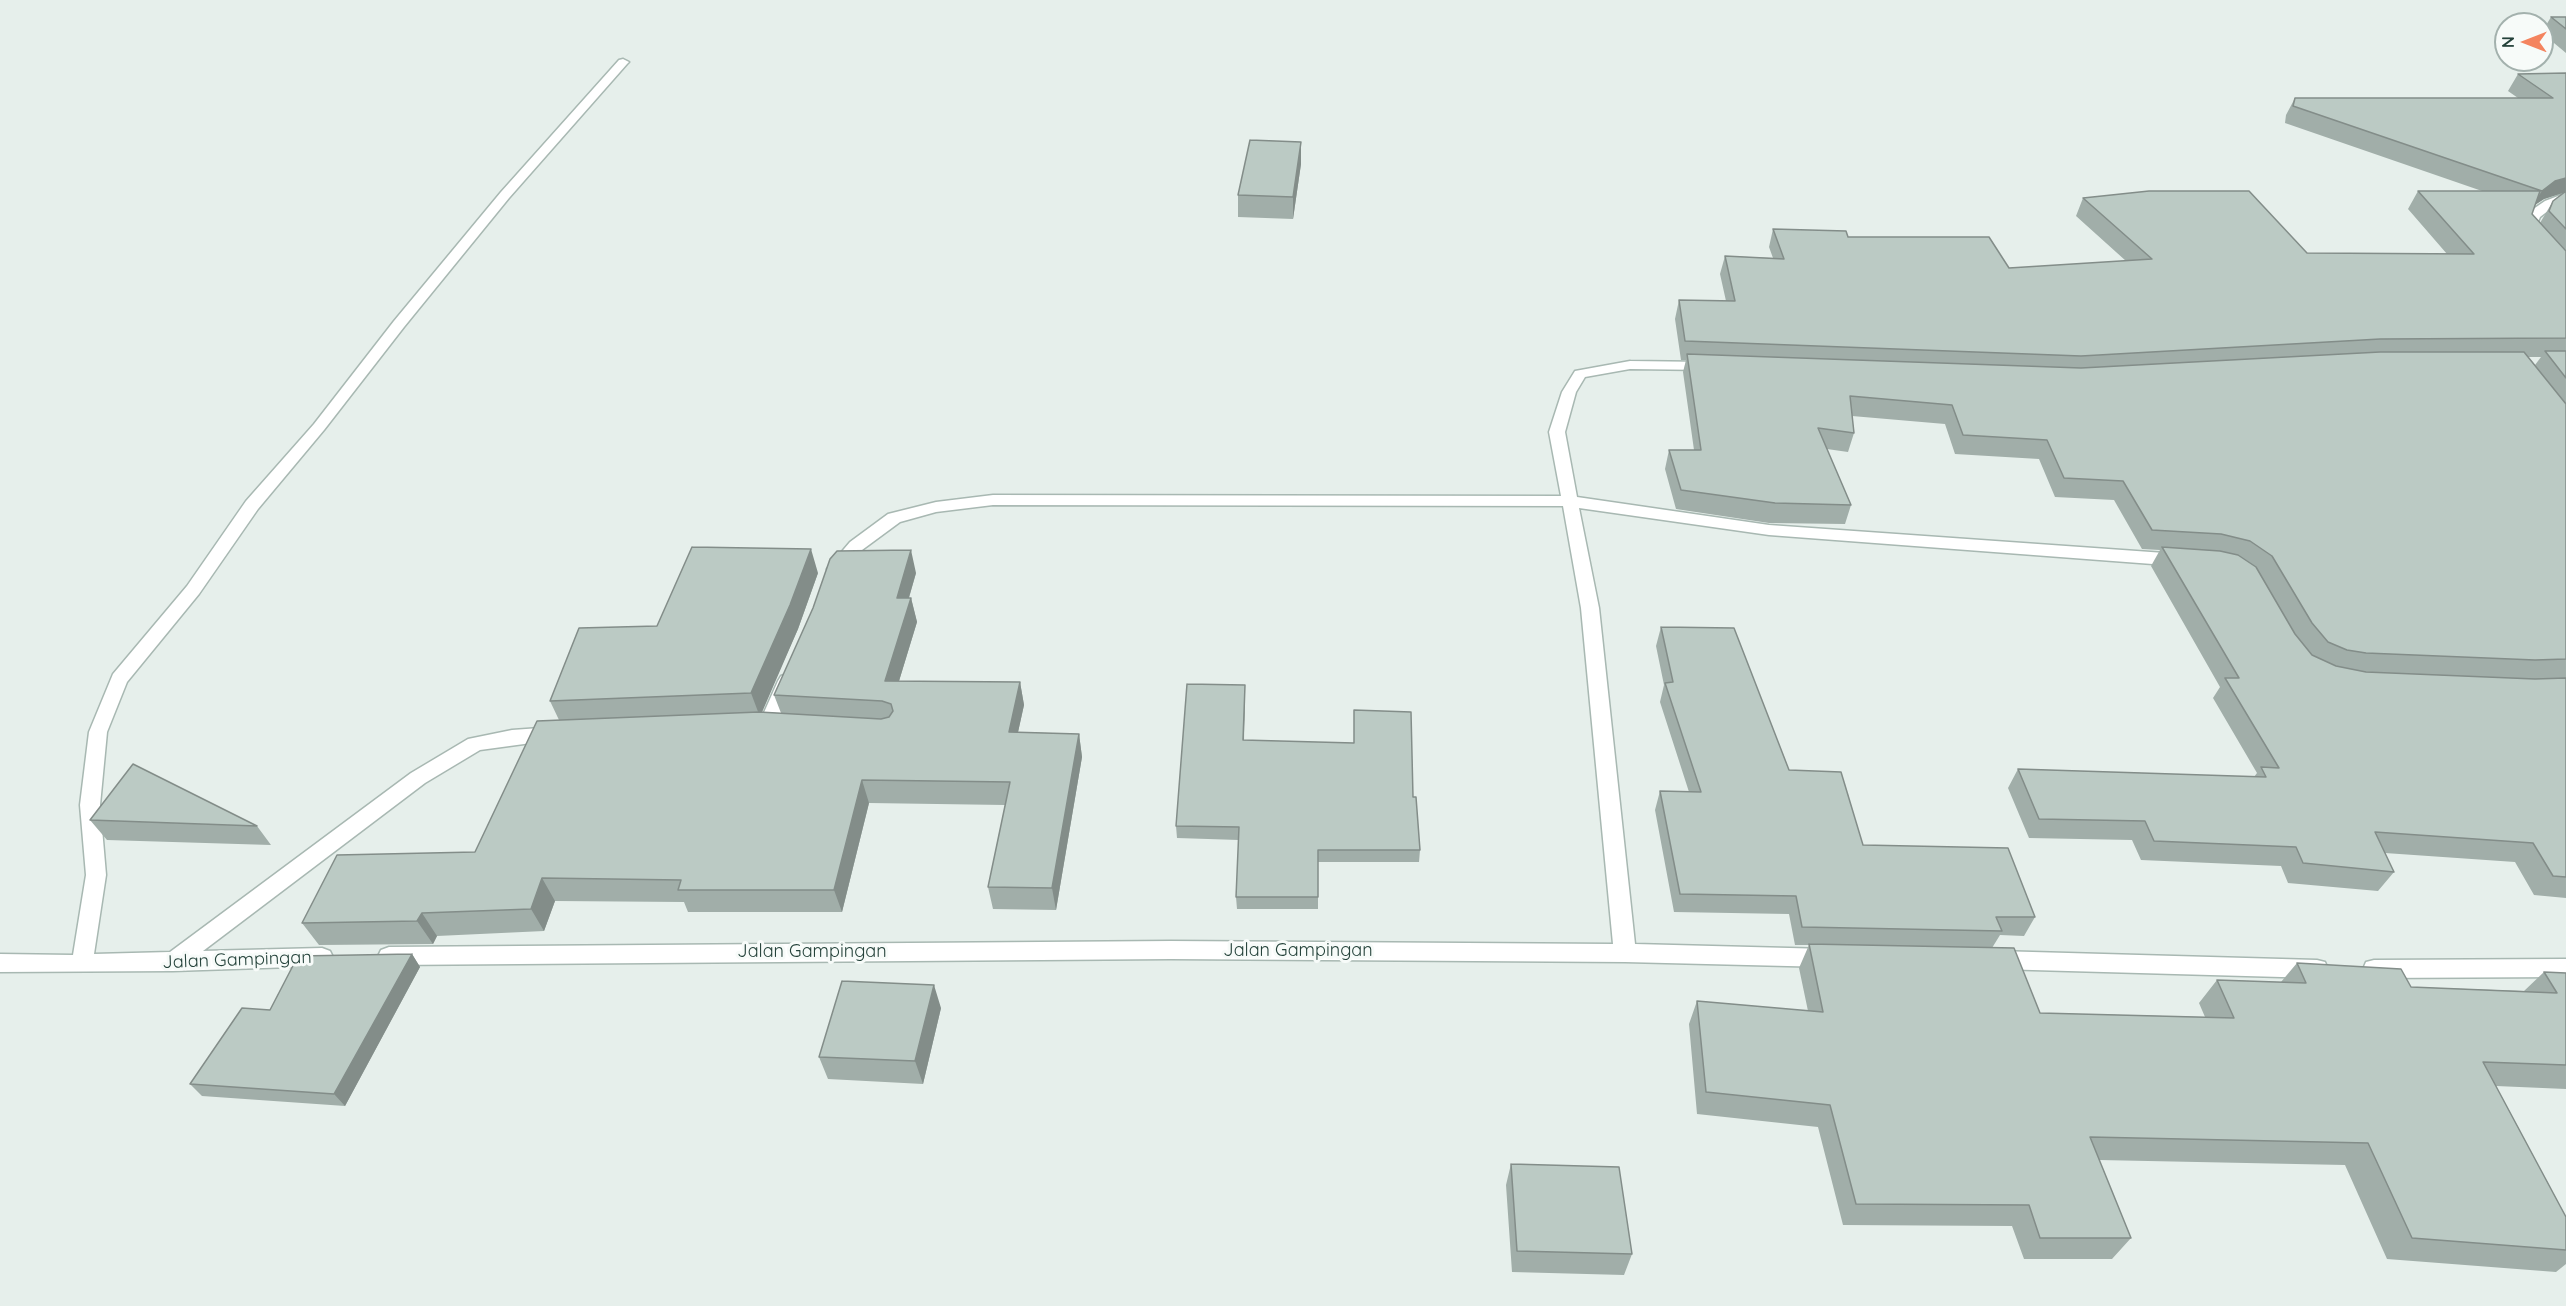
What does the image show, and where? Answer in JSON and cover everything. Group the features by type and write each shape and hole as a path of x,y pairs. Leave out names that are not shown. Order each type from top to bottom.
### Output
{"street":[{"path":"82,964 96,875 90,805 98,732 119,679 193,590 252,505 319,427 399,324 505,195 622,62"},
{"path":"2566,197 2549,204 2534,215 2528,230 2566,271"},
{"path":"1625,953 1590,608 1557,432 1569,392 1580,374 1630,365 1724,367"},
{"path":"826,579 856,546 894,518 936,507 993,500 1570,501 1769,530 2197,561"},
{"path":"767,726 795,662"},
{"path":"743,727 789,727"},
{"path":"173,962 418,778 475,744 512,737 570,734"},
{"name":"Jalan Gampingan","path":"368,956 1147,950 1625,953 1854,958"},
{"name":"Jalan Gampingan","path":"0,963 82,964 173,962 212,958 344,957"},
{"path":"1971,960 2347,969 2566,968"}],"building":[{"path":"2554,17 2566,17 2566,29 2554,19"},
{"path":"2566,73 2566,178 2555,181 2542,191 2293,106 2295,98 2553,98 2518,74"},
{"path":"1250,140 1301,142 1293,197 1238,195"},
{"path":"2149,191 2249,191 2307,253 2474,254 2418,191 2540,191 2532,214 2566,251 2566,338 2380,339 2081,356 1685,341 1679,300 1735,301 1725,256 1784,259 1773,229 1846,231 1848,237 1989,237 2009,268 2152,259 2083,198"},
{"path":"2566,191 2566,229 2549,211 2553,201"},
{"path":"2545,351 2566,351 2566,378"},
{"path":"2380,352 2524,352 2566,404 2566,659 2535,660 2366,653 2347,650 2328,642 2312,623 2272,556 2250,541 2221,534 2152,530 2123,481 2064,478 2047,440 1963,435 1952,405 1850,396 1854,433 1818,428 1851,505 1775,503 1681,490 1669,450 1701,450 1687,354 2081,368"},
{"path":"692,547 811,549 790,605 751,693 550,701 579,628 657,626"},
{"path":"2162,547 2220,551 2238,555 2256,567 2295,634 2312,655 2336,666 2366,672 2535,679 2566,678 2566,877 2553,876 2533,843 2375,832 2394,872 2303,863 2296,847 2154,841 2145,821 2039,819 2018,769 2266,777 2261,767 2279,768 2225,678 2239,678"},
{"path":"911,550 897,598 911,598 885,681 1020,682 1009,732 1079,734 1052,888 988,887 1010,782 862,780 834,890 678,890 681,880 542,878 531,909 422,913 417,921 302,923 337,855 475,852 537,721 759,712 881,719 889,717 893,711 891,704 882,701 774,695 813,608 830,559 837,551"},
{"path":"1661,627 1734,628 1789,770 1841,772 1863,845 2008,848 2035,917 1996,917 2002,931 1802,927 1796,896 1680,894 1660,791 1701,792 1665,683 1673,682"},
{"path":"1187,684 1245,685 1243,740 1354,743 1354,710 1411,712 1413,797 1416,797 1420,850 1318,850 1318,897 1236,897 1239,827 1176,826"},
{"path":"133,764 257,826 90,820"},
{"path":"1809,944 2014,948 2040,1013 2234,1018 2217,980 2306,983 2297,963 2401,969 2411,987 2557,993 2544,972 2566,973 2566,1065 2483,1062 2566,1217 2566,1250 2412,1238 2368,1143 2090,1137 2131,1238 2040,1238 2029,1205 1856,1204 1830,1105 1706,1092 1697,1001 1823,1012"},
{"path":"412,954 334,1094 190,1084 242,1008 270,1010 298,956"},
{"path":"842,981 934,985 915,1061 819,1057"},
{"path":"1511,1164 1619,1167 1632,1254 1517,1251"}]}
